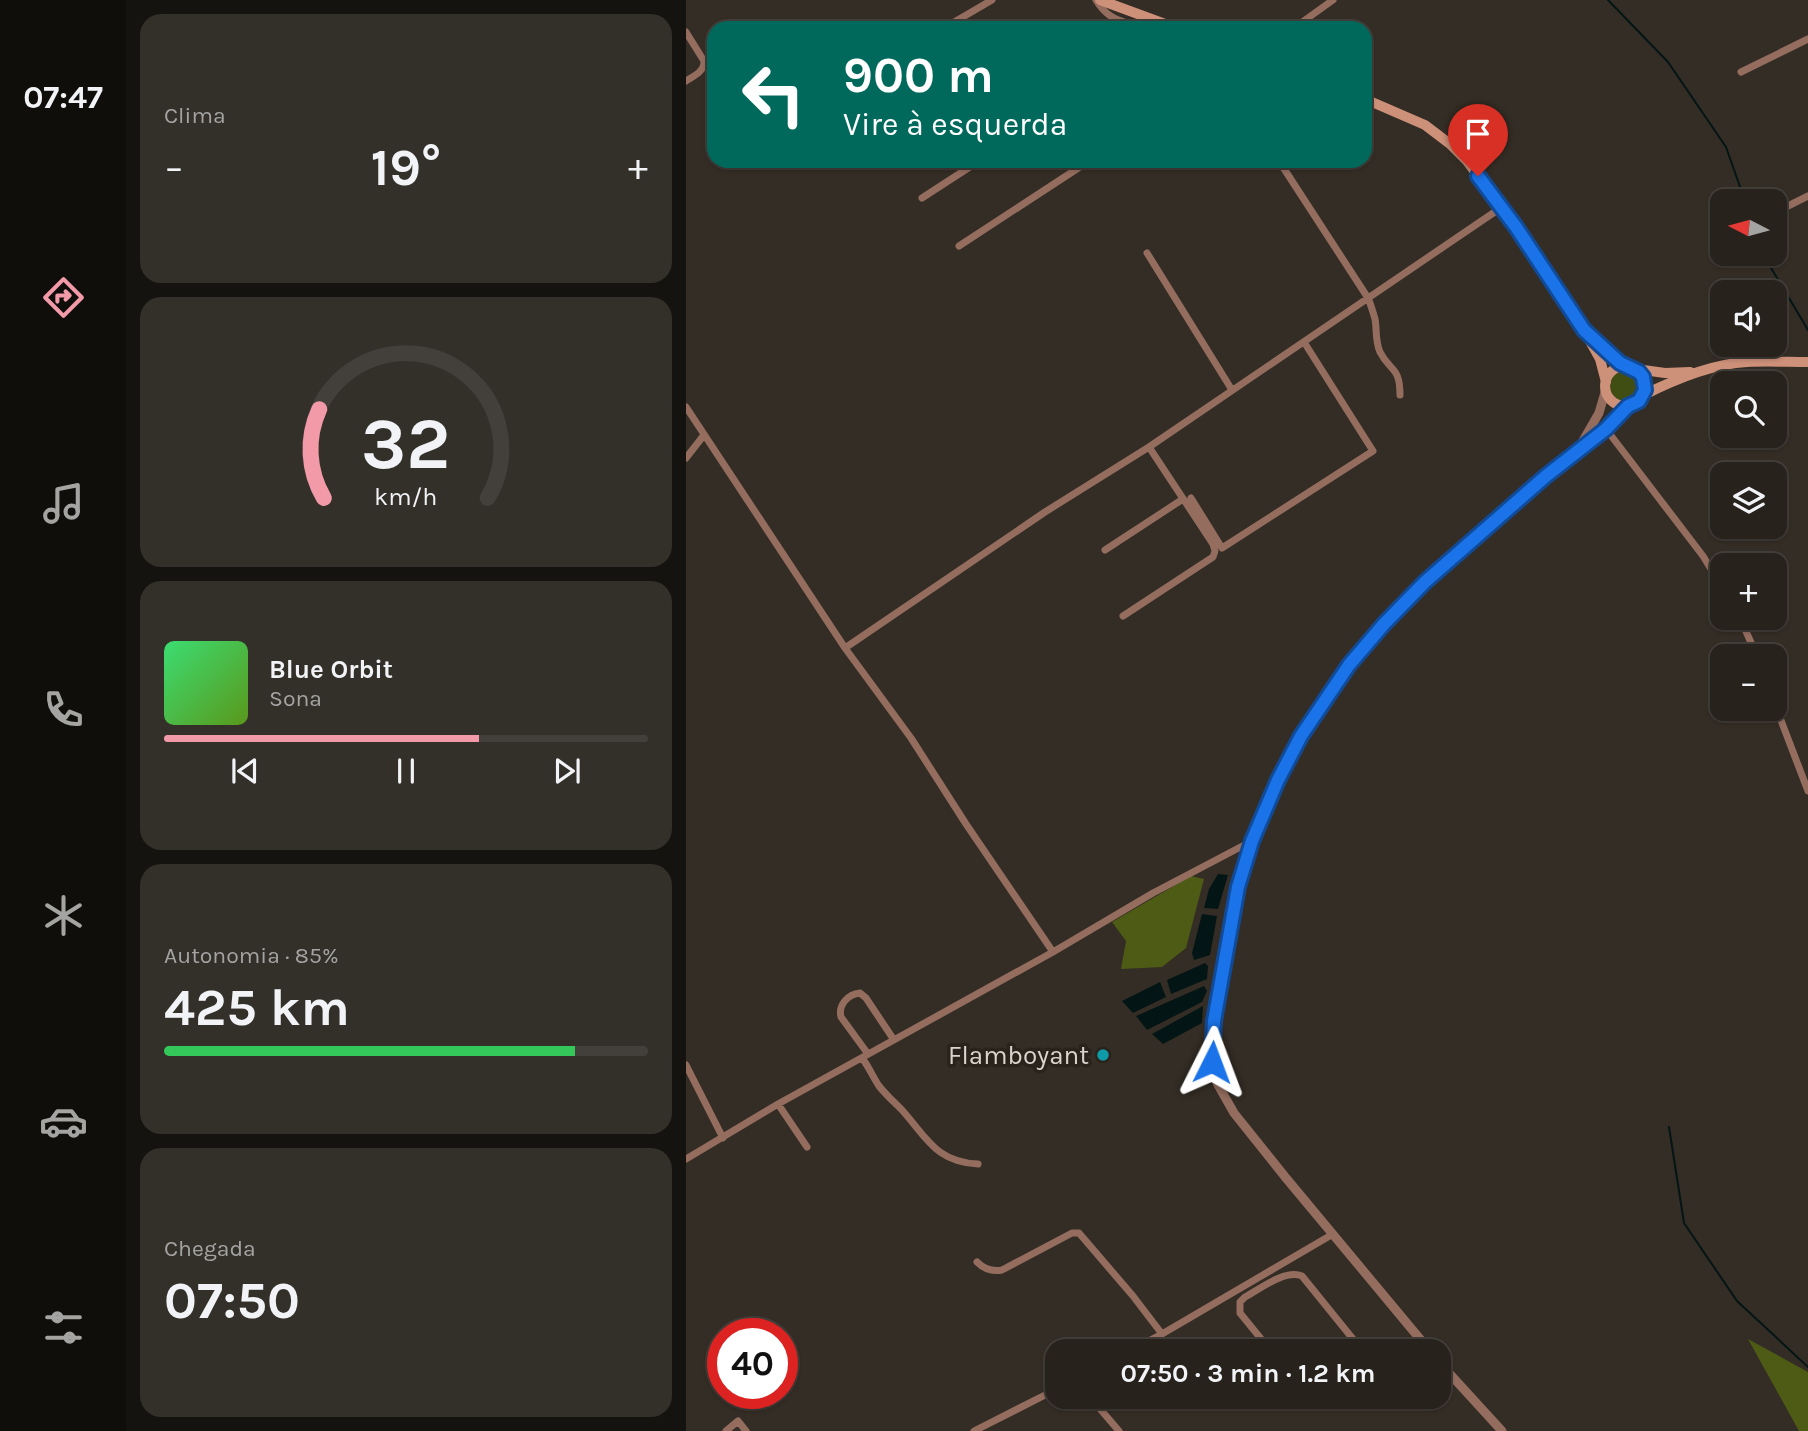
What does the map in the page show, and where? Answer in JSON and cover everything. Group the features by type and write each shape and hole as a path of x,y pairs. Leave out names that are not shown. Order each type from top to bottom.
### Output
{"main road":[{"path":"1098,0 1156,21"},
{"path":"1372,102 1425,125 1467,161 1502,207 1584,330 1600,359 1611,400 1616,404 1633,405 1642,396 1658,388 1701,372 1744,362 1808,362"},
{"path":"1584,330 1643,377 1645,383 1642,396"},
{"path":"1606,385 1614,370 1620,367 1665,373 1701,372"}],"street":[{"path":"956,21 992,0"},
{"path":"1098,0 1102,10 1122,21"},
{"path":"1304,21 1333,0"},
{"path":"686,32 705,66 686,81"},
{"path":"1741,72 1808,39"},
{"path":"922,198 968,168"},
{"path":"959,246 1078,168"},
{"path":"1284,168 1368,298 1375,320 1376,340 1380,351 1398,376 1400,395"},
{"path":"1787,206 1808,196"},
{"path":"845,648 1045,512 1149,447 1502,207"},
{"path":"1147,253 1232,390"},
{"path":"1149,447 1222,548 1373,451 1304,342"},
{"path":"1577,450 1595,422 1606,385"},
{"path":"1420,1339 1286,1178 1234,1112 1217,1083 1212,1067 1214,1021 1238,887 1252,841 1278,780 1301,736 1349,665 1425,582 1577,450 1606,429 1628,406"},
{"path":"686,407 845,648 911,738 1053,951"},
{"path":"1595,422 1598,429 1606,429"},
{"path":"1606,429 1710,567"},
{"path":"686,458 704,435"},
{"path":"1105,550 1187,498"},
{"path":"1123,617 1214,554 1213,544 1187,498"},
{"path":"1781,721 1808,791"},
{"path":"686,1159 778,1104 1153,893 1252,841"},
{"path":"894,1040 860,993 853,994 841,1005 841,1017 880,1086 927,1142 955,1161 978,1164"},
{"path":"686,1065 723,1138"},
{"path":"778,1104 807,1147"},
{"path":"977,1262 983,1268 1002,1270 1072,1233 1079,1233 1162,1334"},
{"path":"1152,1339 1333,1234"},
{"path":"1261,1339 1240,1312 1240,1302 1285,1275 1295,1273 1301,1276 1354,1339"},
{"path":"1257,1277 1263,1287"},
{"path":"1451,1375 1502,1431"},
{"path":"974,1431 1045,1395"},
{"path":"1100,1409 1119,1431"},
{"path":"726,1431 738,1421 747,1431"}],"green space":[{"path":"1625,371 1636,376 1641,387 1636,398 1625,403 1614,398 1609,387 1614,376"},
{"path":"1191,876 1204,879 1186,948 1162,967 1121,969 1126,941 1112,922"},
{"path":"1748,1339 1808,1372 1808,1431 1799,1431"}],"shaded area":[{"path":"1218,874 1228,875 1218,909 1204,908 1209,889"},
{"path":"1202,914 1217,916 1210,955 1194,960 1192,953"},
{"path":"1205,963 1208,966 1207,979 1171,994 1167,980"},
{"path":"1160,982 1166,997 1133,1013 1122,1001"},
{"path":"1204,986 1207,991 1202,1002 1147,1030 1136,1016"},
{"path":"1203,1006 1202,1023 1163,1044 1152,1034"}],"waterway":[{"path":"1608,0 1668,62 1726,147 1741,189"},
{"path":"1770,266 1808,330"},
{"path":"1669,1127 1684,1223 1737,1301 1808,1367"}],"place":[{"name":"Flamboyant","path":"1103,1055"}],"route":[{"path":"1212,1062 1214,1021 1238,887 1252,841 1278,780 1301,736 1349,665 1425,582 1546,476 1606,429 1628,406 1639,401 1645,390 1645,383 1639,372 1620,363 1584,330 1516,227 1478,176"}]}
